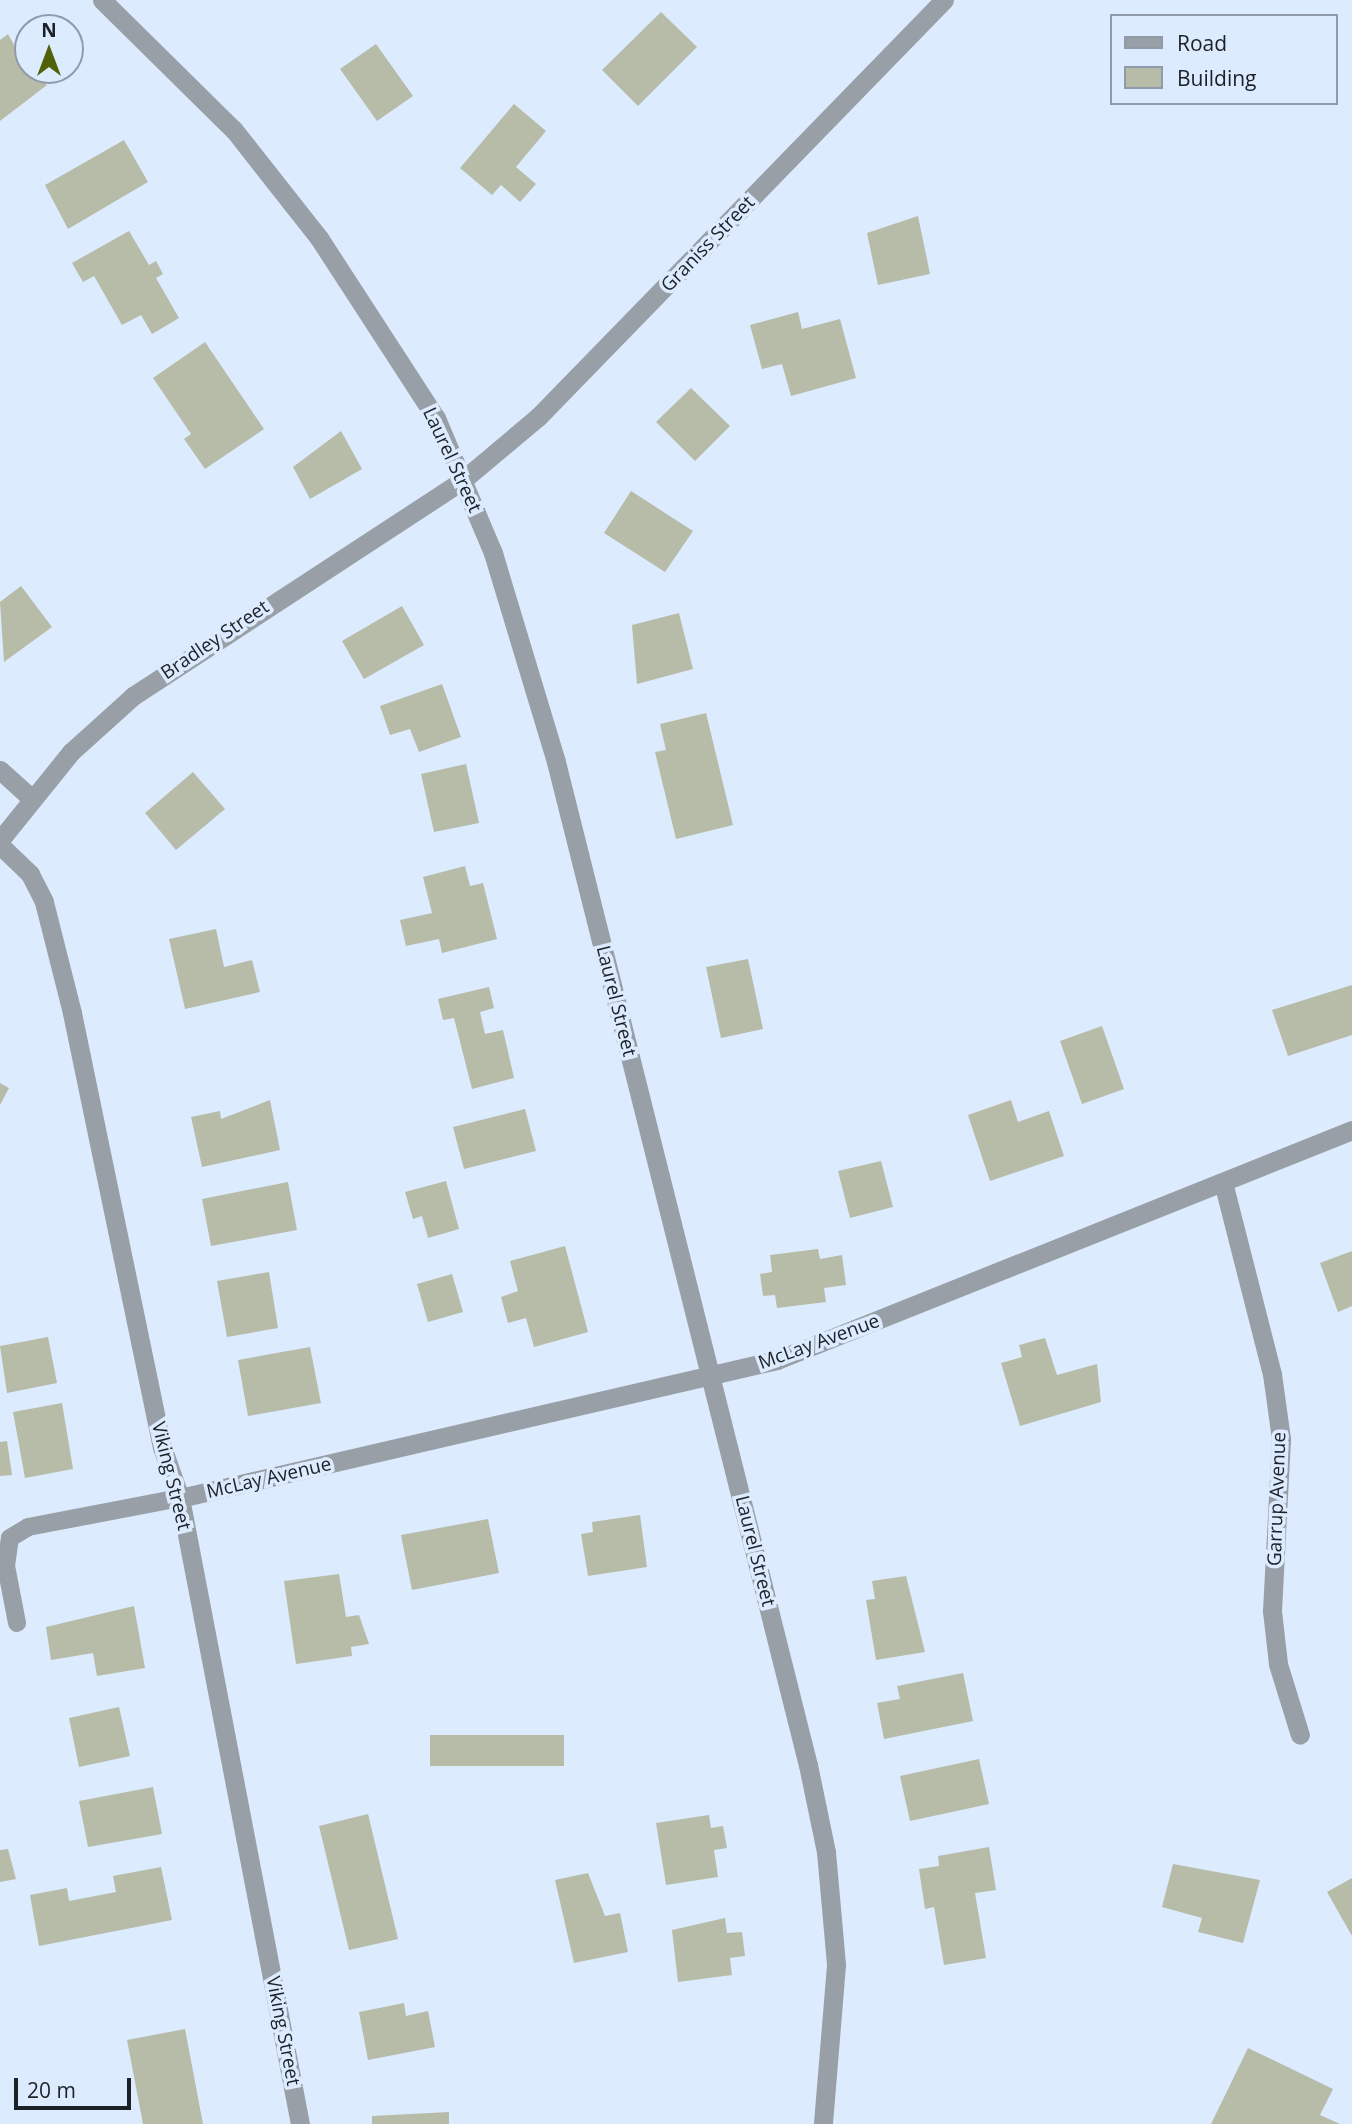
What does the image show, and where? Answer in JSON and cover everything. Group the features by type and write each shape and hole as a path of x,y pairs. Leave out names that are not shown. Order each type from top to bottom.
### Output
{"street":[{"name":"Laurel Street","path":"102,0 181,73 290,199 393,349 464,479 532,674 711,1375 826,1852 836,1965 823,2124"},
{"name":"Graniss Street","path":"464,479 538,417 944,0"},
{"name":"Bradley Street","path":"0,842 31,799 133,696 464,479"},
{"path":"0,770 31,799"},
{"name":"Viking Street","path":"0,842 30,874 44,902 99,1129 162,1447 180,1498 300,2124"},
{"name":"McLay Avenue","path":"180,1498 777,1360 1352,1130"},
{"name":"Garrup Avenue","path":"1223,1182 1272,1374 1281,1439 1272,1611 1278,1664 1300,1735"}],"lane":[{"path":"17,1623 6,1566 10,1538 28,1527 180,1498"}],"building":[{"path":"661,12 697,47 638,106 602,70"},
{"path":"8,34 14,45 14,84 47,85 0,121 0,40"},
{"path":"376,44 413,96 377,121 340,69"},
{"path":"514,104 546,131 516,167 536,184 520,202 501,185 492,195 460,168"},
{"path":"124,140 148,182 68,229 45,185"},
{"path":"918,216 930,274 878,285 867,233"},
{"path":"129,231 149,265 156,261 163,274 156,278 179,318 152,334 141,315 122,325 94,276 83,282 72,263"},
{"path":"798,312 802,329 840,319 856,378 791,396 782,364 762,369 750,325"},
{"path":"205,342 264,429 205,469 184,439 191,434 153,378"},
{"path":"691,388 730,426 695,461 656,422"},
{"path":"341,431 362,469 310,499 293,467"},
{"path":"631,491 693,531 665,572 604,533"},
{"path":"21,586 52,627 4,662 0,602"},
{"path":"402,606 424,645 364,679 342,641"},
{"path":"679,613 693,669 637,684 632,625"},
{"path":"442,684 461,737 419,752 410,729 390,735 380,706"},
{"path":"706,713 733,825 676,839 655,752 666,750 660,724"},
{"path":"466,764 479,823 434,832 421,774"},
{"path":"193,772 225,809 176,850 145,813"},
{"path":"465,866 470,886 483,883 497,939 442,953 439,939 406,946 400,920 432,913 423,877"},
{"path":"216,929 224,967 252,960 260,992 185,1009 169,939"},
{"path":"748,959 763,1029 721,1038 706,967"},
{"path":"1352,985 1352,1035 1288,1056 1272,1010"},
{"path":"489,987 494,1008 480,1012 485,1034 503,1030 514,1078 472,1089 454,1018 443,1020 438,999"},
{"path":"1102,1026 1124,1089 1082,1104 1060,1041"},
{"path":"0,1083 9,1088 0,1105"},
{"path":"270,1100 280,1150 202,1167 191,1117 220,1111 221,1119"},
{"path":"1011,1100 1018,1122 1049,1111 1064,1156 990,1181 968,1115"},
{"path":"525,1109 536,1151 464,1169 453,1127"},
{"path":"881,1161 893,1207 850,1218 838,1171"},
{"path":"446,1181 459,1229 428,1238 422,1216 413,1219 405,1192"},
{"path":"288,1182 297,1230 211,1246 202,1199"},
{"path":"565,1246 588,1332 534,1347 526,1318 508,1323 501,1297 518,1291 510,1261"},
{"path":"818,1249 820,1259 842,1255 846,1285 824,1288 826,1302 777,1308 775,1295 763,1296 760,1274 772,1272 770,1255"},
{"path":"1352,1251 1352,1306 1338,1312 1320,1263"},
{"path":"269,1272 278,1328 227,1337 217,1281"},
{"path":"452,1274 463,1312 428,1322 417,1284"},
{"path":"48,1337 57,1383 7,1393 0,1346"},
{"path":"1045,1338 1057,1375 1097,1364 1101,1402 1020,1426 1001,1363 1022,1357 1019,1345"},
{"path":"310,1347 321,1403 248,1416 238,1360"},
{"path":"62,1403 73,1469 25,1478 13,1412"},
{"path":"7,1441 12,1475 0,1476 0,1442"},
{"path":"640,1515 647,1567 588,1576 581,1534 593,1532 592,1522"},
{"path":"488,1519 499,1573 412,1590 401,1535"},
{"path":"339,1574 346,1617 359,1615 369,1644 351,1647 352,1656 296,1664 284,1581"},
{"path":"906,1576 925,1652 876,1660 866,1600 875,1599 872,1581"},
{"path":"134,1606 145,1668 97,1676 93,1653 51,1660 46,1627"},
{"path":"963,1673 973,1721 884,1739 877,1703 900,1699 897,1686"},
{"path":"119,1707 130,1756 79,1767 69,1718"},
{"path":"430,1735 564,1735 564,1766 430,1766"},
{"path":"979,1759 989,1804 910,1821 900,1776"},
{"path":"153,1787 162,1834 88,1847 79,1801"},
{"path":"368,1814 398,1939 349,1950 319,1826"},
{"path":"709,1815 711,1828 723,1826 727,1848 714,1850 718,1877 666,1885 656,1823"},
{"path":"989,1847 996,1890 975,1893 986,1958 944,1965 934,1907 925,1909 919,1869 939,1866 938,1856"},
{"path":"8,1849 16,1879 0,1882 0,1850"},
{"path":"1173,1864 1260,1880 1243,1943 1198,1932 1202,1918 1162,1907"},
{"path":"161,1867 172,1920 39,1946 30,1895 67,1888 69,1901 116,1892 113,1876"},
{"path":"588,1873 605,1916 620,1913 628,1952 574,1963 555,1880"},
{"path":"1352,1878 1352,1936 1327,1892"},
{"path":"725,1918 727,1933 742,1932 745,1956 730,1958 732,1975 678,1982 672,1930"},
{"path":"404,2003 406,2016 428,2011 435,2047 368,2060 359,2012"},
{"path":"185,2029 203,2124 143,2124 127,2040"},
{"path":"1248,2048 1333,2089 1320,2115 1340,2124 1211,2124"},
{"path":"449,2112 449,2124 372,2124 372,2116"}]}
